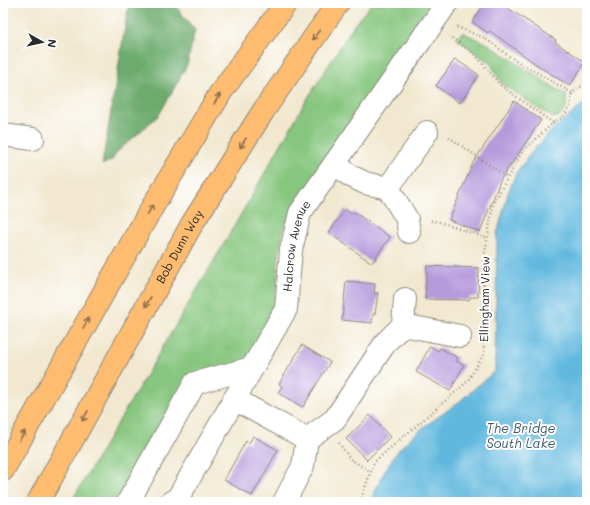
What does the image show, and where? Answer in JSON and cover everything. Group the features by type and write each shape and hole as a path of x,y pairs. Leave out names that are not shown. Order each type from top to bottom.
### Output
{"main road":[{"path":"3,470 150,211 221,92 286,3"},
{"name":"Bob Dunn Way","path":"38,502 192,224 264,110 338,3"}],"street":[{"name":"Halcrow Avenue","path":"171,502 178,498 286,309 291,250 300,213 447,3"},
{"path":"388,188 427,132"},
{"path":"3,135 33,139"},
{"path":"335,163 349,175 365,183 388,188 408,226"},
{"path":"284,502 303,466 307,439 336,419 386,342 403,325 405,299"},
{"path":"403,325 460,336"},
{"path":"128,502 195,383 252,368"},
{"path":"234,399 307,439"}],"path":[{"path":"455,26 485,38 510,57 572,94 587,82"},
{"path":"448,35 475,54 500,84 553,123"},
{"name":"Ellingham View","path":"360,502 374,462 467,382 484,354 483,265 493,204 522,152 553,123 563,117 570,107 572,94"},
{"path":"427,132 446,135 508,178"},
{"path":"408,226 440,222 487,238"},
{"path":"336,419 338,440 350,459 371,472"}],"green space":[{"path":"129,3 173,3 195,30 187,65 159,115 117,152 112,160 102,165"},
{"path":"372,3 441,3 293,209 283,231 278,263 277,287 271,317 246,362 213,369 118,502 71,502 228,237 304,104 354,25"},
{"path":"462,32 488,44 566,95 566,106 563,113 553,118 502,84 491,64 457,39"}],"water":[{"name":"The Bridge South Lake","path":"587,101 587,502 370,502 381,478 400,448 412,436 460,401 495,371 497,234 508,193 516,173 532,152 552,130"}],"building":[{"path":"485,3 500,3 556,40 555,42 585,62 570,86 540,67 490,31 488,33 472,22"},
{"path":"455,59 479,75 460,103 436,86"},
{"path":"514,101 541,120 501,179 480,232 449,220 473,163"},
{"path":"345,209 352,214 354,212 390,237 372,263 329,233"},
{"path":"427,266 479,268 478,297 470,297 469,300 425,299"},
{"path":"346,281 375,284 374,293 378,293 372,323 342,320"},
{"path":"302,345 330,362 303,407 278,393 282,386 279,384"},
{"path":"430,346 438,351 440,348 458,358 456,361 464,365 450,391 416,372"},
{"path":"370,415 390,437 367,460 346,439"},
{"path":"253,436 278,450 252,496 224,480 246,441 249,443"}]}
